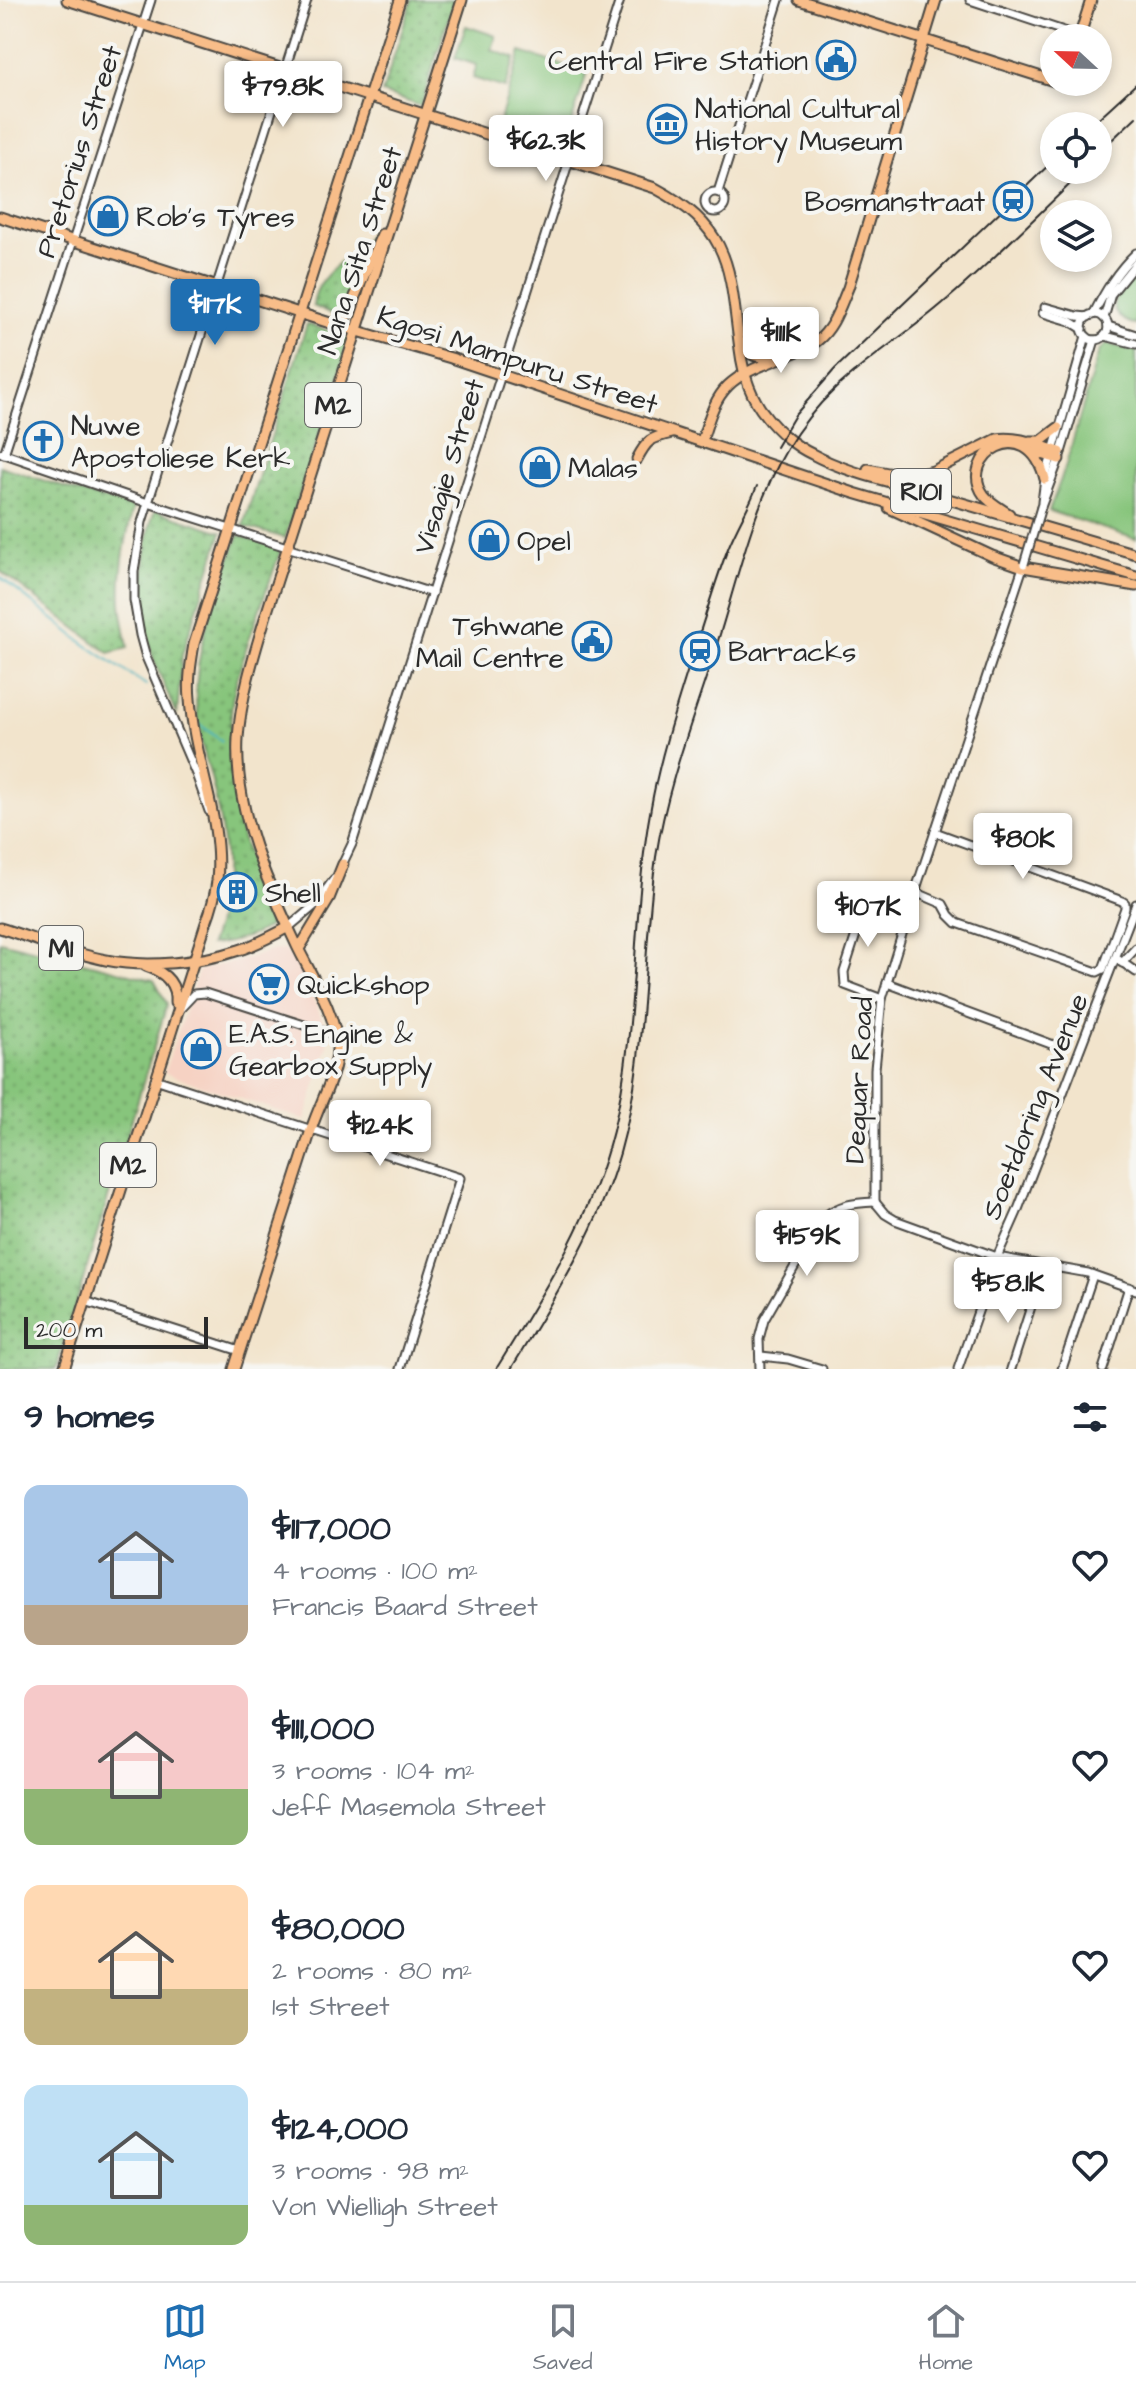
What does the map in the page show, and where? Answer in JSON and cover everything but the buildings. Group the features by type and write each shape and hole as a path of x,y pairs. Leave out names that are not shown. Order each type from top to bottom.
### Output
{"main road":[{"name":"R101","path":"67,0 655,188 681,204 704,224 717,242 728,265 743,373 765,415 801,448 815,456 879,478 1136,554"},
{"name":"Nana Sita Street","path":"193,960 217,883 215,829 189,698 194,644 400,0"},
{"name":"Nana Sita Street","path":"289,927 256,847 240,789 238,742 247,683 462,0"},
{"path":"799,0 1040,76"},
{"path":"702,441 719,395 728,384 743,373 808,347 819,340 837,315 936,0"},
{"path":"1083,24 1091,0"},
{"path":"330,323 340,322 347,315 396,206"},
{"name":"Kgosi Mampuru Street","path":"0,217 500,374 702,441"},
{"path":"738,334 745,350 752,355 784,356"},
{"path":"1031,524 993,504 980,487 978,475 983,459 994,448 1013,444 1029,446 1058,428"},
{"path":"637,459 652,438 675,433"},
{"path":"815,456 907,476 933,471 1005,437 1056,454"},
{"name":"R101","path":"702,441 865,496 1136,576"},
{"path":"1029,446 1041,465 1045,479"},
{"path":"865,496 992,556 1024,566 1136,586"},
{"path":"299,949 328,901 343,864"},
{"name":"M2","path":"234,1369 337,1054 335,1035 317,984 289,927"},
{"name":"M1","path":"0,928 85,955 123,962 193,960 241,950 289,927"},
{"name":"M2","path":"64,1369 193,960"},
{"path":"123,962 153,968 171,982 176,998 170,1034"}],"street":[{"name":"Pretorius Street","path":"2,453 151,0"},
{"path":"215,829 196,774 146,657 134,600 134,571 138,539 148,503 307,0"},
{"name":"Visagie Street","path":"289,927 322,897 352,844 620,0"},
{"path":"718,192 779,0"},
{"path":"970,0 1041,24"},
{"path":"1042,506 1042,492 1056,454 1058,428 1084,332 1084,321 1091,316 1122,267 1136,253"},
{"path":"1105,336 1111,294 1136,263"},
{"path":"1095,340 1070,321 1044,310 1091,316 1136,335"},
{"path":"1042,506 1056,454 1095,340 1105,336 1136,344"},
{"path":"2,453 432,593"},
{"name":"Dequar Road","path":"760,1369 759,1339 764,1320 822,1219 844,1206 875,1202 875,1069 882,999 1042,506"},
{"path":"915,892 943,904 957,923 1097,972 1103,969 1125,908 1122,901 935,832"},
{"path":"870,891 843,982 882,999"},
{"name":"Soetdoring Avenue","path":"958,1369 997,1257 1119,960 1136,904"},
{"path":"1136,948 1119,960 1136,972"},
{"path":"887,983 1059,1047"},
{"path":"177,1011 194,994 205,993 335,1035"},
{"path":"155,1079 460,1178 400,1369"},
{"path":"875,1202 895,1220 997,1257 1093,1275 1133,1288 1103,1369"},
{"path":"1062,1369 1093,1275"},
{"path":"1011,1369 1036,1291"},
{"path":"85,1301 240,1351"},
{"path":"761,1356 788,1359 822,1369"}],"shaded area":[{"path":"284,950 299,965 325,1026 328,1046 305,1120 164,1073 199,970"}],"green space":[{"path":"412,0 454,0 421,106 382,93"},
{"path":"466,26 496,36 492,50 515,58 505,88 473,78 477,65 455,58"},
{"path":"521,52 587,73 564,146 498,126"},
{"path":"372,230 380,233 343,313 338,316 313,306 321,283"},
{"path":"1136,273 1136,325 1117,315 1114,302"},
{"path":"307,324 351,338 285,538 243,526"},
{"path":"1107,344 1136,351 1136,539 1049,511 1065,468 1097,357"},
{"path":"0,466 133,507 121,579 128,648 109,653 0,571"},
{"path":"155,510 222,532 182,655 177,715 153,657 146,623 145,563"},
{"path":"239,535 281,549 238,677 232,703 230,737 237,818 249,859 277,921 245,938 210,945 222,901 223,841 202,745 196,689 208,622"},
{"path":"0,941 154,980 167,1004 56,1369 0,1369"}],"waterway":[{"path":"0,577 86,645 146,685"},
{"path":"199,724 222,741"}],"railway":[{"path":"1105,112 1136,84"},
{"path":"1112,140 1136,117"},
{"path":"776,447 795,415 835,369 1040,173"},
{"path":"511,1369 586,1238 620,1153 629,1117 640,1043 652,894 661,830 674,776 747,544 775,471 803,425 839,385 962,287 1070,184"},
{"path":"496,1369 564,1254 604,1163 627,1051 640,888 655,786 720,570 757,486"}],"place":[{"name":"Central Fire Station","path":"836,60"},
{"name":"National Cultural History Museum","path":"667,124"},
{"name":"Bosmanstraat","path":"1013,201"},
{"name":"Rob's Tyres","path":"108,216"},
{"name":"Nuwe Apostoliese Kerk","path":"43,441"},
{"name":"Malas","path":"540,467"},
{"name":"Opel","path":"489,540"},
{"name":"Tshwane Mail Centre","path":"592,641"},
{"name":"Barracks","path":"700,651"},
{"name":"Shell","path":"237,892"},
{"name":"Quickshop","path":"269,984"},
{"name":"E.A.S. Engine & Gearbox Supply","path":"201,1049"}]}
